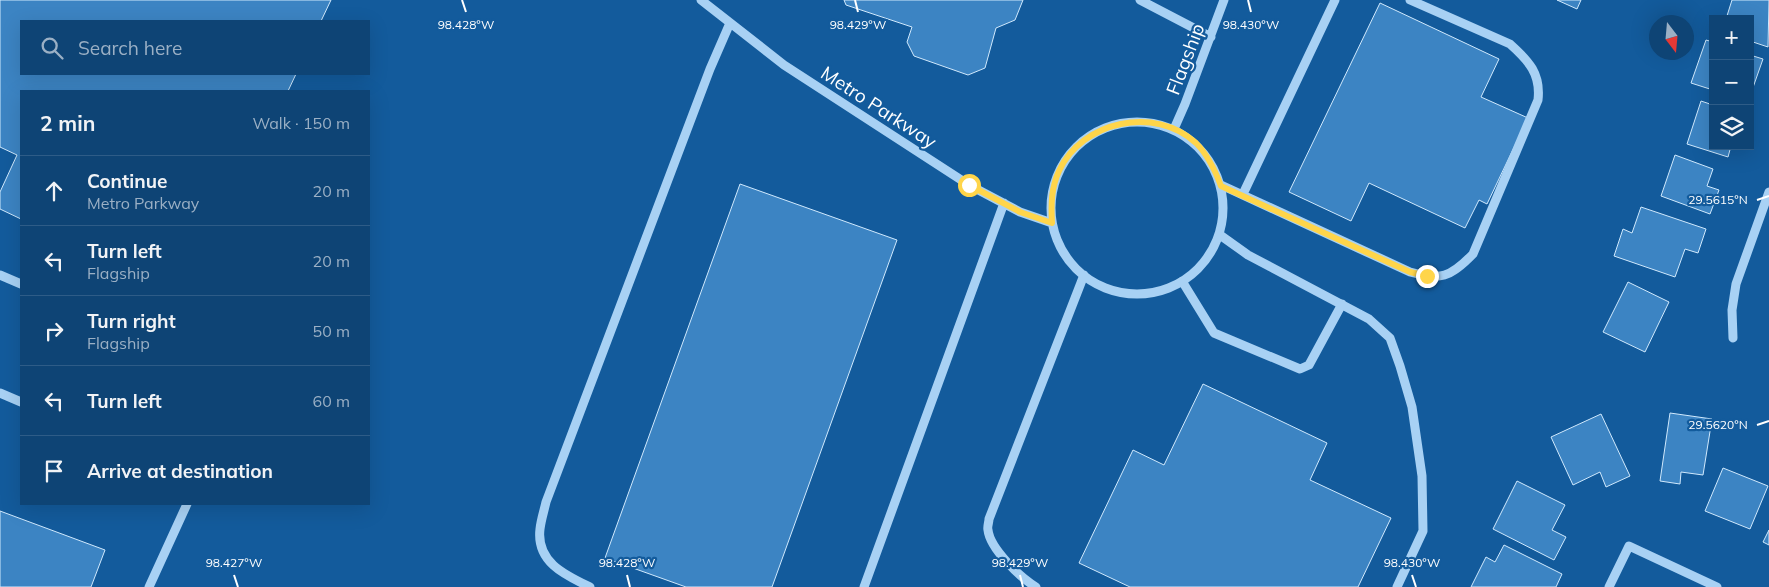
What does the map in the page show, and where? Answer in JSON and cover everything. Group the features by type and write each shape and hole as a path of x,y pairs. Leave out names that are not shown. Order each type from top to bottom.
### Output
{"street":[{"name":"Metro Parkway","path":"700,0 784,65 969,185 1020,212 1052,223"},
{"path":"1140,0 1211,37"},
{"name":"Flagship","path":"1174,129 1224,0"},
{"path":"1243,194 1334,0"},
{"path":"1221,186 1243,194 1410,272 1427,276 1444,276 1459,269 1473,254 1538,100 1539,87 1532,67 1510,44 1410,0"},
{"path":"590,587 555,568 547,559 542,547 540,531 546,502 710,69 730,23"},
{"path":"1148,122 1174,129 1195,143 1212,162 1221,186 1224,210 1220,235 1208,258 1190,276 1168,289 1144,294 1118,292 1095,283 1075,268 1060,247 1052,223 1051,197 1059,170 1074,149 1095,132 1121,123 1148,122"},
{"path":"1733,338 1732,310 1736,284 1769,192"},
{"path":"864,587 1004,204"},
{"path":"1220,235 1248,255 1369,319 1390,338 1412,407 1422,476 1423,531 1397,587"},
{"path":"0,274 20,284"},
{"path":"1036,587 1028,582 995,547 988,531 989,518 1084,275"},
{"path":"1182,281 1214,333 1300,369 1309,365 1342,304"},
{"path":"0,393 20,402"},
{"path":"149,587 187,505"},
{"path":"1609,587 1629,546 1717,587"}],"building":[{"path":"0,0 331,0 321,20 20,20 20,75 296,75 288,90 20,90 20,219 0,209 0,192 17,155 0,147"},
{"path":"844,0 1023,0 1015,20 996,28 985,68 968,75 914,56 907,42 912,27 846,5"},
{"path":"1557,0 1581,0 1577,9"},
{"path":"1732,0 1769,0 1768,47 1754,42 1754,15 1727,15"},
{"path":"1380,3 1499,59 1481,97 1528,118 1487,204 1479,200 1465,228 1369,183 1351,221 1289,192"},
{"path":"1706,40 1709,41 1709,89 1691,83"},
{"path":"1754,56 1763,59 1754,85"},
{"path":"1701,101 1709,104 1709,150 1730,150 1728,157 1687,144"},
{"path":"1675,155 1713,169 1707,186 1719,190 1710,214 1661,196"},
{"path":"740,184 897,240 772,587 686,587 605,558"},
{"path":"1641,207 1706,229 1698,253 1685,249 1675,277 1614,256 1623,229 1632,233"},
{"path":"1628,282 1669,302 1645,352 1603,332"},
{"path":"1203,384 1327,443 1310,480 1391,518 1358,587 1130,587 1079,563 1133,450 1164,465"},
{"path":"1670,413 1712,419 1703,475 1681,472 1680,484 1660,481"},
{"path":"1601,414 1630,476 1606,487 1600,472 1573,485 1551,437"},
{"path":"1723,468 1768,486 1750,529 1705,511"},
{"path":"1517,481 1565,505 1552,530 1566,537 1554,560 1493,529"},
{"path":"0,511 105,550 91,587 0,587"},
{"path":"1769,530 1769,545 1763,542"},
{"path":"1504,545 1562,574 1556,587 1471,587 1486,557 1495,562"}],"route":[{"path":"969,185 1020,212 1052,223 1051,197 1059,170 1074,149 1095,132 1121,123 1148,122 1174,129 1195,143 1212,162 1221,186 1243,194 1410,272 1427,276"}]}
